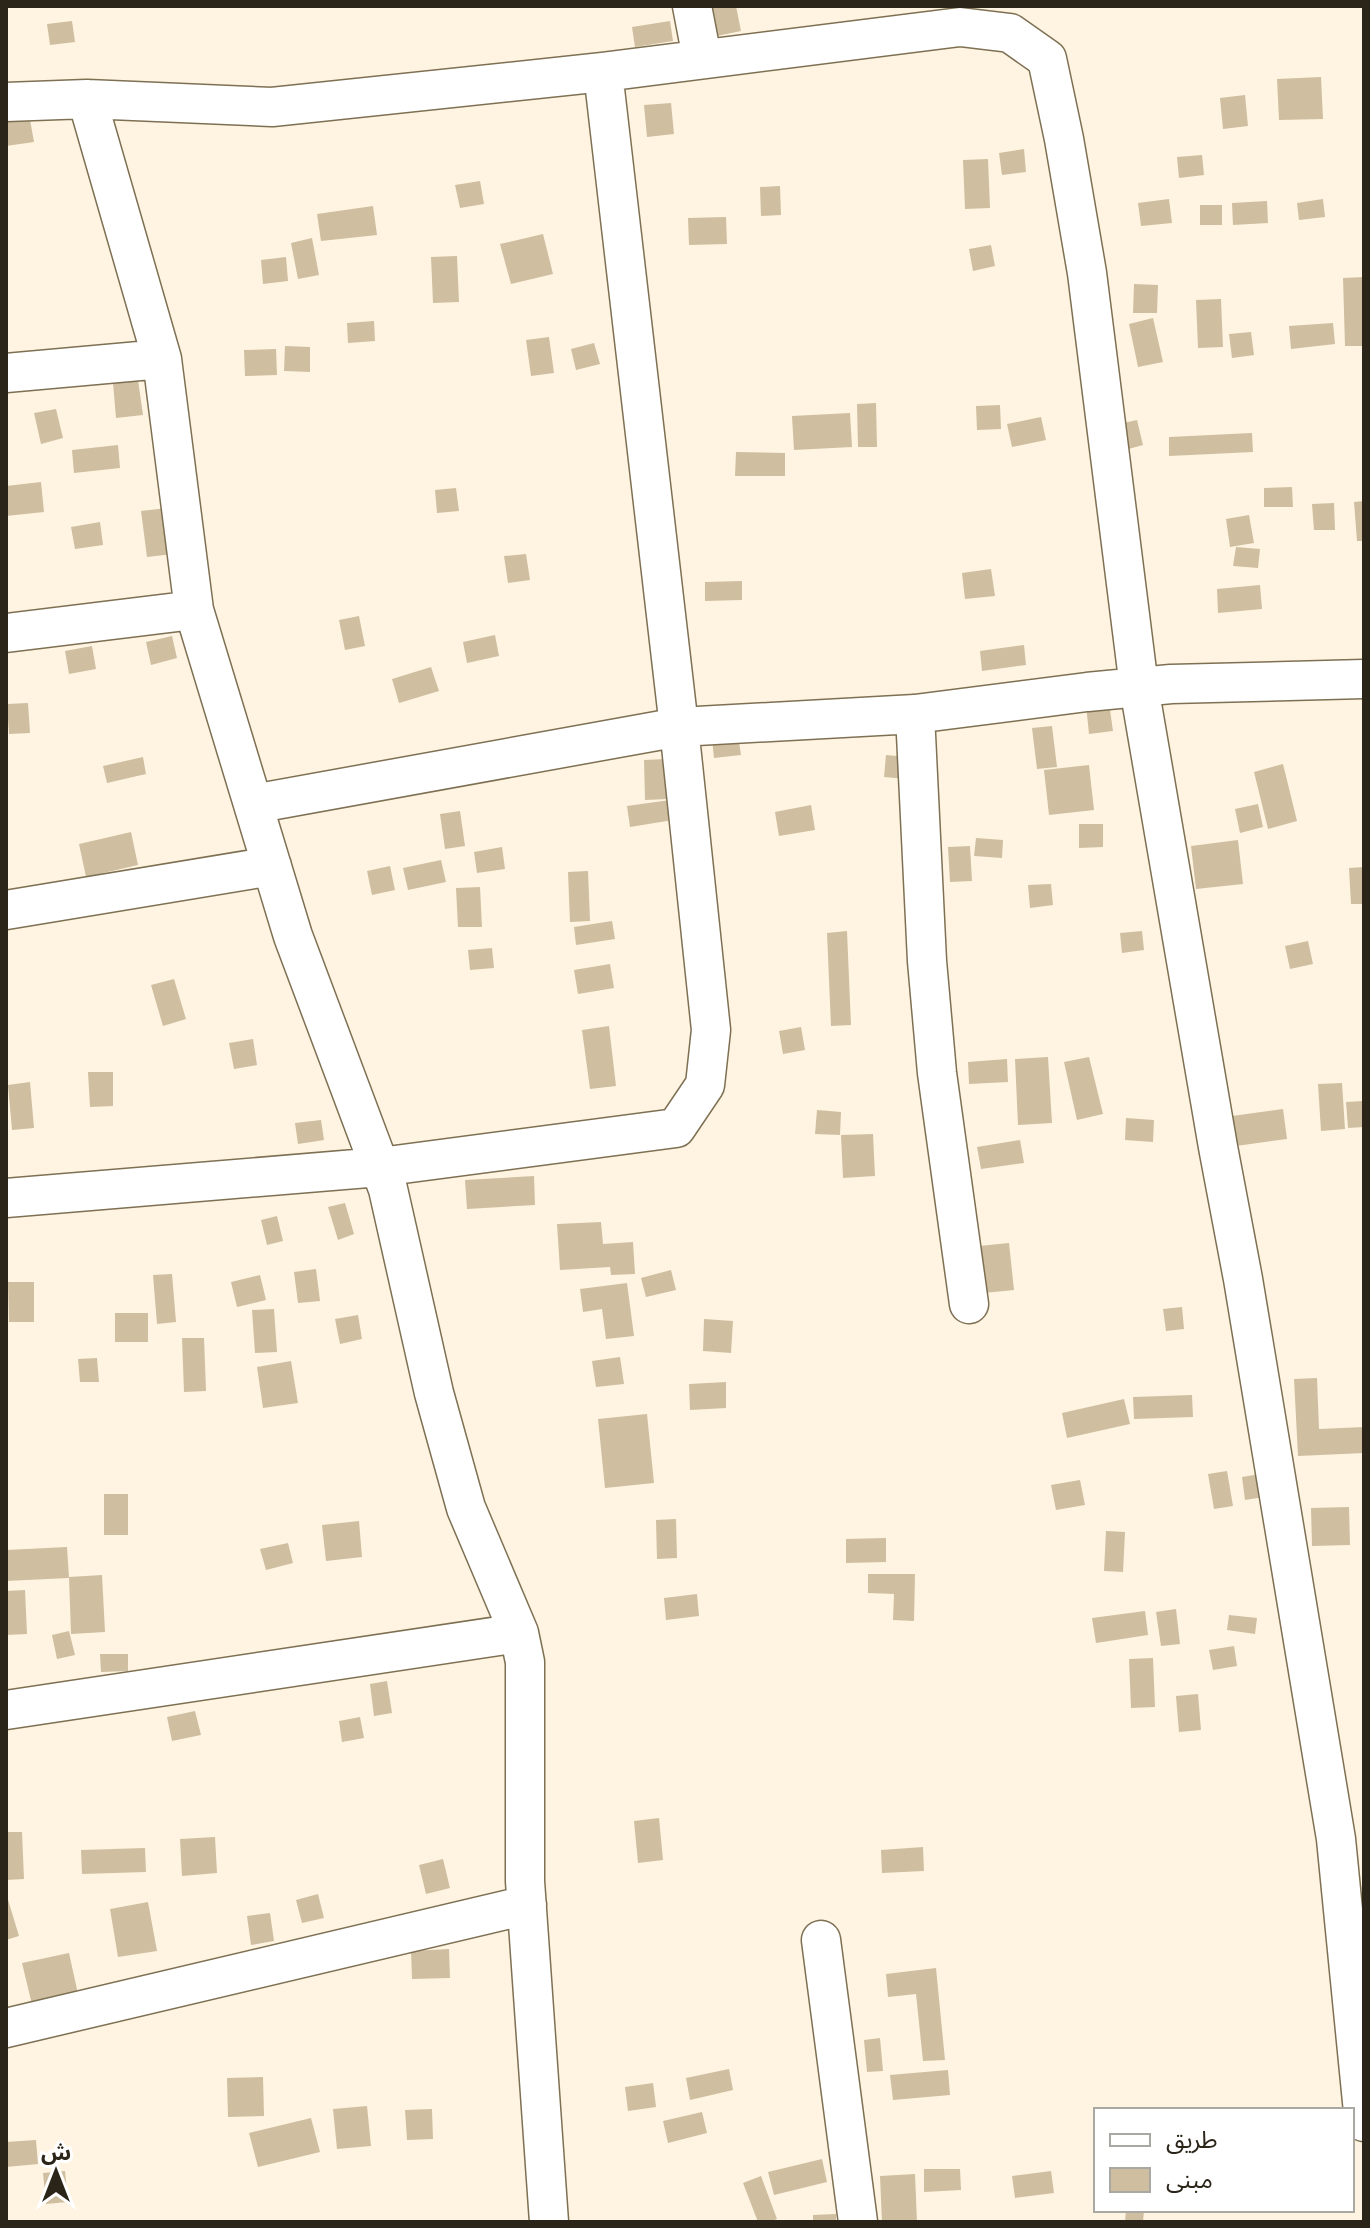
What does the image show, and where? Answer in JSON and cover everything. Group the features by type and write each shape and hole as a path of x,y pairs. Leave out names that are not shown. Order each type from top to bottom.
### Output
{"street":[{"path":"692,6 702,58"},
{"path":"6,102 87,99 272,107 603,72 960,27 1010,33 1047,59 1087,273 1139,687 1218,1147 1350,1837 1364,2122"},
{"path":"6,1198 380,1167 676,1128 705,1085 711,1030 603,72"},
{"path":"87,99 162,359 194,610 293,936 388,1189 434,1393 466,1508 519,1633 525,1662 525,1881 549,2222"},
{"path":"6,373 162,359"},
{"path":"6,633 194,610"},
{"path":"253,804 679,727 915,714 1171,684 1364,679"},
{"path":"915,714 927,961 937,1073 969,1304"},
{"path":"6,910 272,866"},
{"path":"6,1710 519,1633"},
{"path":"6,2028 527,1905"},
{"path":"821,1940 858,2222"}],"building":[{"path":"736,6 741,31 717,36 712,8"},
{"path":"72,21 75,42 50,45 47,24"},
{"path":"670,21 673,41 635,47 632,27"},
{"path":"1321,77 1323,119 1279,120 1277,79"},
{"path":"1245,95 1248,126 1223,129 1220,98"},
{"path":"671,103 674,134 647,137 644,105"},
{"path":"29,114 34,142 6,146 6,118"},
{"path":"1024,149 1026,172 1002,175 999,153"},
{"path":"1202,155 1204,175 1179,178 1177,157"},
{"path":"988,159 990,208 965,209 963,160"},
{"path":"480,181 484,204 460,208 455,185"},
{"path":"780,186 781,215 761,216 760,187"},
{"path":"1169,199 1172,223 1141,226 1138,203"},
{"path":"1323,199 1325,217 1299,220 1297,203"},
{"path":"1267,201 1268,223 1233,225 1232,203"},
{"path":"1200,205 1222,205 1222,225 1200,225"},
{"path":"373,206 377,235 321,241 317,214"},
{"path":"726,217 727,244 689,245 688,218"},
{"path":"543,234 553,274 511,284 500,244"},
{"path":"312,238 319,275 298,279 291,243"},
{"path":"991,245 995,266 973,271 969,249"},
{"path":"457,256 459,302 433,303 431,257"},
{"path":"286,257 288,281 263,284 261,260"},
{"path":"1364,277 1364,346 1345,346 1343,278"},
{"path":"1134,284 1158,285 1157,313 1133,313"},
{"path":"1221,299 1223,347 1198,348 1196,300"},
{"path":"1153,318 1163,362 1138,367 1129,324"},
{"path":"374,321 375,341 348,343 347,323"},
{"path":"1333,323 1335,344 1291,349 1289,326"},
{"path":"1251,332 1254,355 1232,358 1229,334"},
{"path":"549,337 554,373 531,376 526,340"},
{"path":"594,343 600,364 576,370 571,349"},
{"path":"285,346 310,347 310,372 284,371"},
{"path":"276,349 277,375 245,376 244,350"},
{"path":"138,380 143,415 116,418 113,383"},
{"path":"876,403 877,447 858,447 857,404"},
{"path":"1000,405 1001,429 977,430 976,406"},
{"path":"56,409 63,438 41,444 34,413"},
{"path":"850,413 852,447 794,450 792,416"},
{"path":"1041,417 1046,440 1012,447 1007,424"},
{"path":"1137,420 1143,445 1125,450 1119,424"},
{"path":"1252,433 1253,452 1169,456 1169,437"},
{"path":"118,445 120,468 74,473 72,450"},
{"path":"736,452 785,453 785,476 735,476"},
{"path":"41,482 44,512 6,516 6,486"},
{"path":"1292,487 1293,507 1264,507 1264,488"},
{"path":"456,488 459,511 437,513 435,490"},
{"path":"1364,501 1364,541 1357,541 1354,502"},
{"path":"1334,503 1335,530 1314,530 1312,504"},
{"path":"167,508 173,554 147,557 141,511"},
{"path":"1249,515 1254,543 1230,547 1226,519"},
{"path":"100,522 103,545 75,549 71,527"},
{"path":"1236,547 1260,549 1258,568 1233,566"},
{"path":"526,554 530,580 508,583 504,556"},
{"path":"991,569 995,596 965,599 962,573"},
{"path":"742,581 742,600 705,601 705,582"},
{"path":"1260,585 1262,609 1218,613 1217,589"},
{"path":"359,616 365,646 345,650 339,620"},
{"path":"495,635 499,656 467,663 463,642"},
{"path":"172,636 177,658 151,665 146,642"},
{"path":"1024,645 1026,665 982,671 980,651"},
{"path":"92,646 96,669 69,674 65,651"},
{"path":"431,667 439,691 399,703 392,679"},
{"path":"28,703 30,733 9,734 7,704"},
{"path":"1109,703 1113,731 1089,734 1086,705"},
{"path":"1052,726 1057,767 1037,769 1032,728"},
{"path":"738,735 741,755 714,758 712,739"},
{"path":"886,755 908,757 906,779 884,777"},
{"path":"143,757 146,774 107,783 103,766"},
{"path":"666,759 667,799 645,800 644,760"},
{"path":"1283,764 1297,821 1268,829 1254,772"},
{"path":"1089,765 1094,810 1049,815 1044,770"},
{"path":"670,800 673,820 630,827 627,806"},
{"path":"1258,804 1263,827 1240,833 1235,809"},
{"path":"811,805 815,830 779,836 775,812"},
{"path":"460,811 465,846 445,849 440,814"},
{"path":"1079,824 1103,824 1103,847 1079,848"},
{"path":"131,832 138,865 86,877 79,844"},
{"path":"976,838 1003,840 1002,858 974,856"},
{"path":"1238,840 1243,884 1196,889 1191,846"},
{"path":"970,846 972,881 950,882 948,847"},
{"path":"502,847 505,869 477,873 474,852"},
{"path":"441,860 446,882 408,890 403,868"},
{"path":"390,866 395,890 372,895 367,871"},
{"path":"1364,867 1364,904 1351,904 1349,868"},
{"path":"588,871 590,921 570,922 568,872"},
{"path":"1051,884 1053,905 1030,908 1028,885"},
{"path":"480,887 482,927 458,927 456,888"},
{"path":"612,921 615,939 576,945 574,927"},
{"path":"847,931 851,1025 831,1026 827,933"},
{"path":"1142,931 1144,950 1122,953 1120,933"},
{"path":"1308,941 1313,964 1290,969 1285,946"},
{"path":"492,948 494,968 470,970 468,950"},
{"path":"610,964 614,988 578,994 574,970"},
{"path":"174,979 186,1019 163,1026 151,985"},
{"path":"609,1026 616,1086 590,1089 582,1030"},
{"path":"801,1027 805,1050 783,1054 779,1031"},
{"path":"253,1039 257,1065 234,1069 229,1043"},
{"path":"1048,1057 1052,1123 1018,1125 1015,1059"},
{"path":"1089,1057 1103,1114 1077,1120 1064,1062"},
{"path":"1007,1059 1008,1082 969,1084 968,1062"},
{"path":"88,1072 113,1072 113,1106 90,1107"},
{"path":"30,1082 34,1128 12,1130 8,1085"},
{"path":"1342,1083 1345,1129 1321,1131 1318,1084"},
{"path":"1364,1101 1364,1127 1348,1128 1346,1102"},
{"path":"1283,1109 1287,1139 1236,1146 1232,1116"},
{"path":"817,1110 841,1112 840,1135 815,1134"},
{"path":"1126,1118 1154,1120 1153,1142 1125,1140"},
{"path":"321,1120 324,1140 298,1144 295,1123"},
{"path":"873,1134 875,1176 843,1178 841,1135"},
{"path":"1020,1140 1024,1163 981,1169 977,1147"},
{"path":"534,1176 535,1205 467,1209 465,1180"},
{"path":"345,1203 354,1234 338,1240 328,1207"},
{"path":"277,1216 283,1241 267,1245 261,1220"},
{"path":"601,1222 603,1244 633,1242 635,1274 611,1275 610,1267 560,1270 557,1224"},
{"path":"1009,1243 1014,1290 984,1293 979,1246"},
{"path":"316,1269 320,1301 298,1303 294,1272"},
{"path":"671,1270 676,1290 646,1297 641,1278"},
{"path":"172,1274 176,1322 157,1324 153,1275"},
{"path":"260,1275 266,1300 237,1307 231,1282"},
{"path":"8,1282 34,1282 34,1322 9,1322"},
{"path":"627,1283 634,1336 606,1339 602,1309 583,1312 580,1289"},
{"path":"1182,1307 1184,1329 1166,1331 1163,1309"},
{"path":"274,1309 277,1352 255,1353 252,1310"},
{"path":"115,1313 148,1313 148,1342 115,1342"},
{"path":"358,1315 362,1339 340,1344 335,1319"},
{"path":"704,1319 733,1321 731,1353 703,1351"},
{"path":"182,1338 204,1338 206,1391 184,1392"},
{"path":"620,1357 624,1384 596,1387 592,1361"},
{"path":"97,1358 99,1382 80,1382 78,1359"},
{"path":"291,1361 298,1403 263,1408 257,1367"},
{"path":"1317,1378 1319,1429 1364,1427 1364,1453 1298,1456 1294,1379"},
{"path":"726,1382 726,1408 690,1410 689,1384"},
{"path":"1192,1395 1193,1417 1134,1419 1133,1397"},
{"path":"1124,1399 1130,1424 1067,1438 1062,1413"},
{"path":"647,1414 654,1483 605,1488 598,1419"},
{"path":"1227,1471 1233,1506 1214,1509 1208,1474"},
{"path":"1260,1474 1264,1497 1245,1500 1242,1477"},
{"path":"1080,1480 1085,1505 1056,1510 1051,1485"},
{"path":"104,1494 128,1494 128,1535 104,1535"},
{"path":"1349,1507 1350,1545 1312,1546 1311,1508"},
{"path":"676,1519 677,1558 657,1559 656,1520"},
{"path":"359,1521 362,1557 326,1561 322,1525"},
{"path":"1106,1531 1125,1532 1123,1572 1104,1571"},
{"path":"886,1538 886,1562 846,1563 846,1539"},
{"path":"288,1543 293,1563 266,1570 260,1549"},
{"path":"67,1547 69,1578 6,1581 6,1550"},
{"path":"868,1574 915,1574 914,1621 893,1620 894,1594 868,1593"},
{"path":"102,1575 105,1632 71,1634 69,1577"},
{"path":"25,1590 27,1634 6,1635 6,1591"},
{"path":"697,1594 699,1616 666,1620 664,1598"},
{"path":"1176,1609 1180,1644 1161,1646 1156,1612"},
{"path":"1145,1611 1148,1635 1096,1643 1092,1618"},
{"path":"1229,1615 1257,1618 1255,1634 1227,1630"},
{"path":"69,1631 75,1655 57,1659 52,1635"},
{"path":"1234,1646 1237,1666 1213,1670 1209,1650"},
{"path":"100,1654 128,1654 128,1671 101,1672"},
{"path":"1153,1658 1155,1707 1131,1708 1129,1659"},
{"path":"387,1681 392,1713 374,1716 370,1684"},
{"path":"1198,1694 1201,1730 1179,1732 1176,1696"},
{"path":"195,1711 201,1735 172,1741 167,1717"},
{"path":"360,1717 364,1738 342,1742 339,1721"},
{"path":"659,1818 663,1860 638,1863 634,1821"},
{"path":"6,1832 22,1832 24,1879 6,1880"},
{"path":"215,1837 217,1873 182,1876 180,1839"},
{"path":"923,1847 924,1871 882,1873 881,1850"},
{"path":"145,1848 146,1872 82,1874 81,1850"},
{"path":"443,1859 450,1888 426,1894 419,1865"},
{"path":"6,1893 19,1936 6,1940"},
{"path":"318,1894 324,1918 302,1923 296,1900"},
{"path":"148,1902 157,1951 118,1957 110,1909"},
{"path":"270,1913 274,1941 251,1945 247,1916"},
{"path":"449,1949 450,1978 412,1979 411,1951"},
{"path":"69,1953 80,2003 34,2013 22,1963"},
{"path":"936,1968 945,2060 923,2061 916,1994 888,1997 886,1974"},
{"path":"880,2038 883,2071 867,2072 864,2040"},
{"path":"729,2069 733,2090 690,2100 686,2078"},
{"path":"948,2070 950,2095 893,2100 890,2075"},
{"path":"263,2077 264,2116 228,2117 227,2078"},
{"path":"653,2083 656,2107 628,2111 625,2087"},
{"path":"367,2106 371,2146 337,2149 333,2109"},
{"path":"432,2109 433,2139 407,2140 405,2110"},
{"path":"702,2112 707,2133 668,2143 663,2121"},
{"path":"311,2118 320,2152 258,2167 249,2133"},
{"path":"36,2140 38,2164 6,2167 6,2142"},
{"path":"822,2159 827,2182 774,2195 768,2172"},
{"path":"924,2169 960,2169 961,2190 924,2192"},
{"path":"65,2171 68,2202 46,2204 43,2173"},
{"path":"1051,2171 1054,2193 1015,2198 1012,2176"},
{"path":"915,2174 917,2222 882,2222 880,2176"},
{"path":"761,2176 777,2219 769,2222 758,2222 743,2183"},
{"path":"1126,2212 1144,2212 1143,2222 1125,2222"},
{"path":"836,2214 836,2222 813,2222 813,2215"}]}
